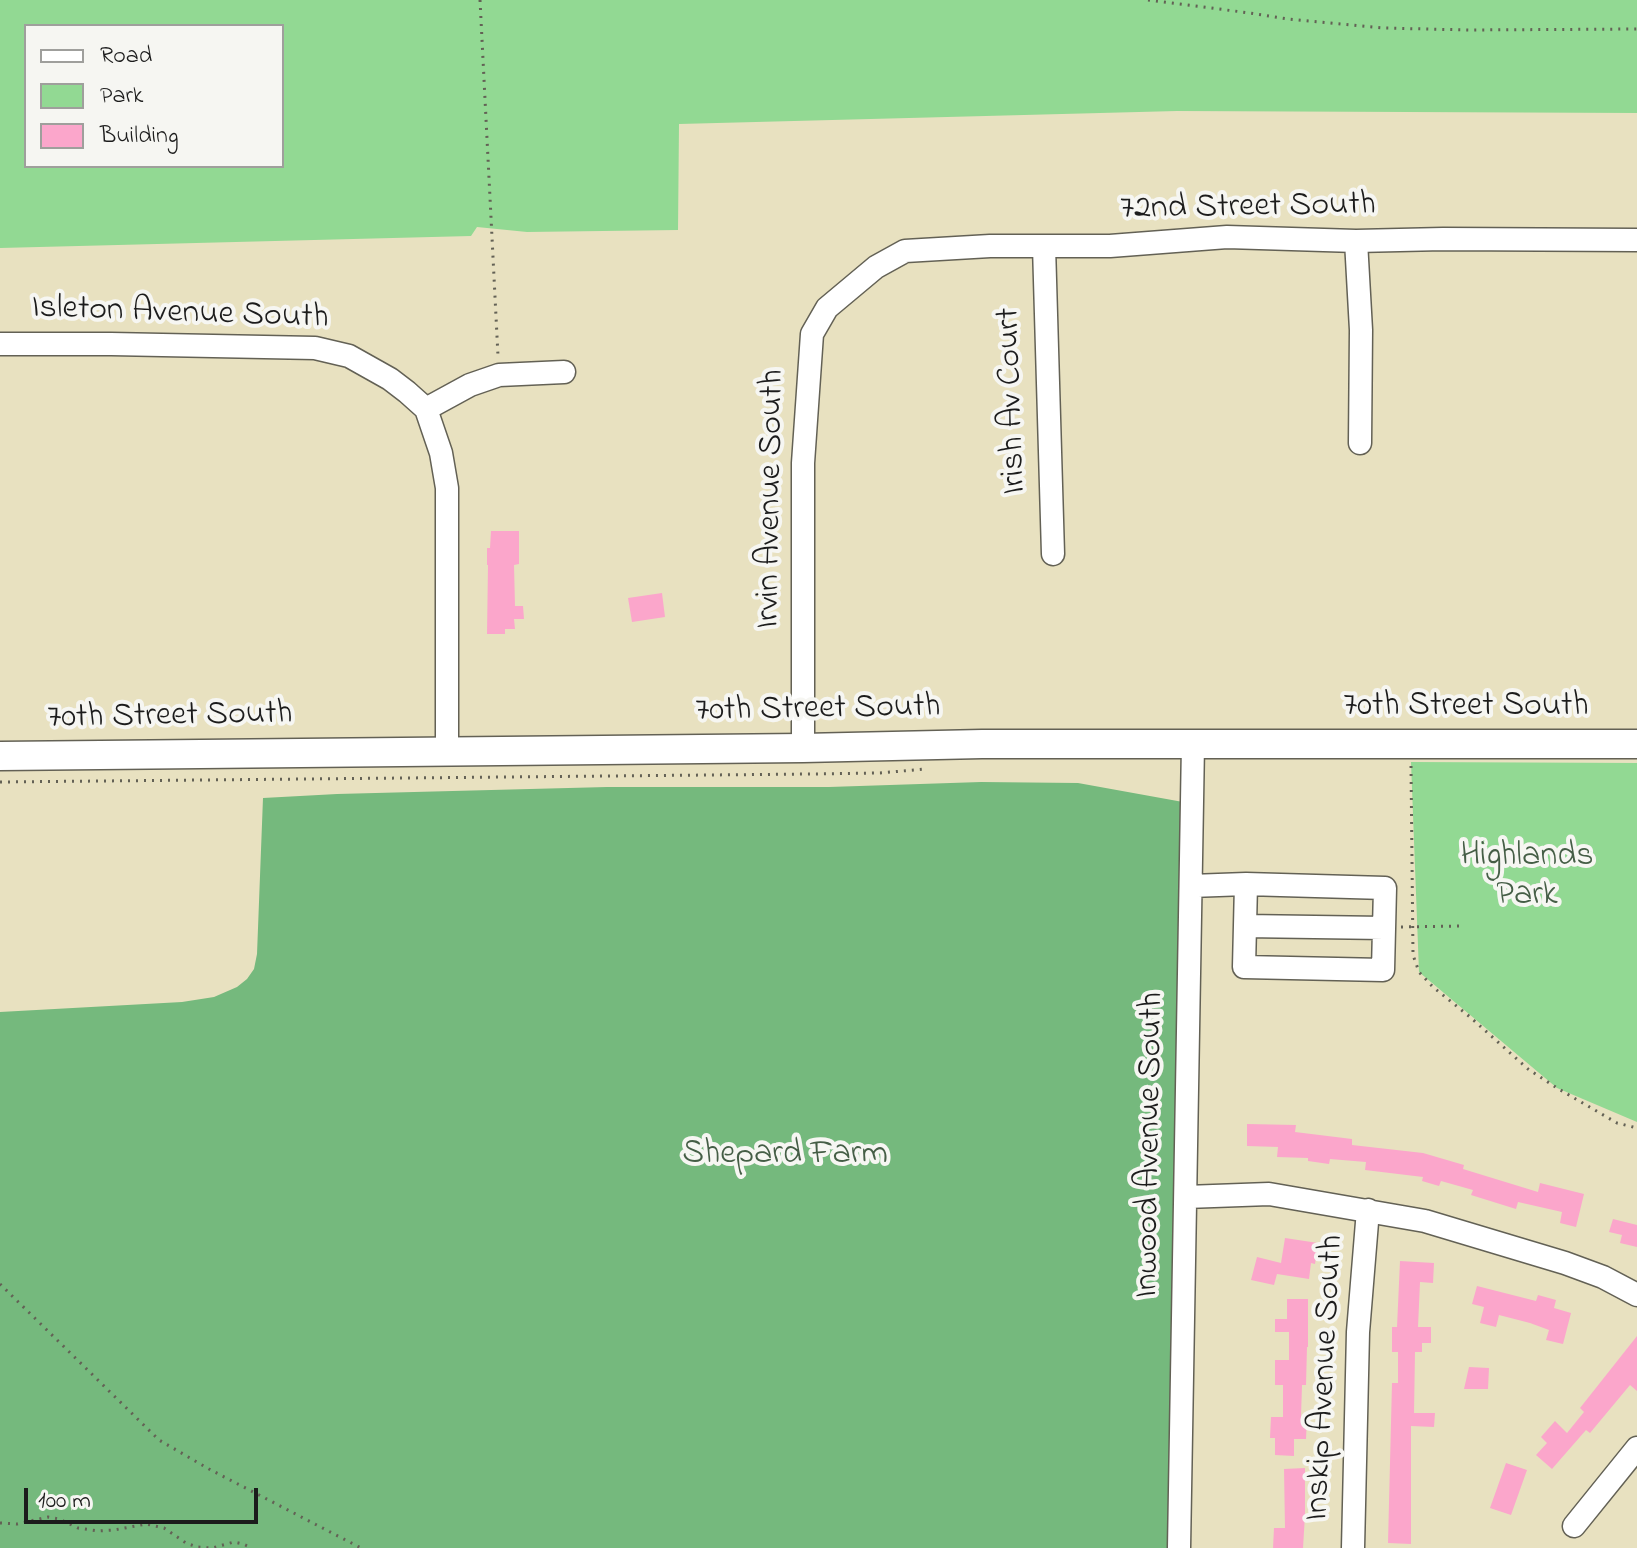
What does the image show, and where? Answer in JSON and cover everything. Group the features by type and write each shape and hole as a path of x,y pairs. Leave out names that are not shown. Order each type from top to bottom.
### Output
{"main road":[{"name":"70th Street South","path":"0,756 982,744 1637,744"}],"street":[{"name":"72nd Street South","path":"867,274 905,251 990,246 1110,246 1227,237 1356,241 1637,240"},
{"path":"1356,241 1361,330 1360,443"},
{"name":"Irish Av Court","path":"1044,246 1053,554"},
{"name":"Irvin Avenue South","path":"803,748 803,463 812,334 827,308 867,274"},
{"name":"Isleton Avenue South","path":"0,344 315,348 349,356 390,379 426,409"},
{"path":"447,752 447,488 441,453 426,409 470,385 499,375 564,372"},
{"name":"Inwood Avenue South","path":"1179,1548 1193,744"},
{"path":"1191,886 1246,884 1385,888 1383,970 1244,967 1246,884"},
{"path":"1245,926 1384,928"},
{"path":"1186,1197 1269,1194 1425,1221 1603,1277 1637,1295"},
{"name":"Inskip Avenue South","path":"1353,1548 1358,1332 1368,1210"},
{"path":"1574,1526 1637,1448"}],"path":[{"path":"480,0 499,375"},
{"path":"1148,0 1383,28 1637,29"},
{"path":"1411,762 1413,955 1419,972 1528,1069 1617,1123 1637,1128"},
{"path":"0,782 839,774 936,767"},
{"path":"1384,928 1461,926"},
{"path":"0,1284 159,1440 361,1548"},
{"path":"0,1523 17,1524 51,1517 78,1528 98,1531 146,1524 164,1528 197,1547 212,1548 234,1542 252,1548"}],"green space":[{"path":"0,0 1637,0 1637,113 1177,111 679,124 678,230 527,232 477,227 471,236 0,248"},
{"name":"Highlands Park","path":"1411,762 1637,763 1637,1122 1557,1088 1419,972"},
{"name":"Shepard Farm","path":"981,782 1078,783 1183,802 1172,1548 0,1548 0,1012 182,1002 214,997 247,979 254,969 257,954 263,798 607,787 829,787"}],"building":[{"path":"491,531 519,531 519,564 514,565 515,606 523,606 524,619 514,619 515,629 505,629 505,634 487,634 487,548 490,548"},
{"path":"662,593 665,617 632,622 628,598"},
{"path":"1247,1124 1296,1125 1295,1132 1352,1139 1352,1145 1423,1153 1538,1192 1540,1183 1584,1194 1576,1227 1560,1223 1562,1212 1518,1202 1516,1209 1471,1195 1473,1190 1441,1181 1439,1186 1422,1181 1423,1177 1365,1170 1366,1162 1330,1159 1329,1164 1308,1161 1308,1158 1277,1157 1278,1147 1247,1146"},
{"path":"1613,1219 1637,1225 1637,1247 1620,1243 1622,1235 1609,1232"},
{"path":"1285,1238 1318,1243 1309,1279 1277,1274 1274,1285 1251,1280 1257,1257 1281,1263"},
{"path":"1400,1261 1434,1263 1433,1283 1420,1282 1418,1327 1431,1327 1431,1343 1422,1343 1422,1352 1415,1352 1414,1413 1435,1413 1434,1427 1411,1426 1411,1544 1388,1543 1392,1383 1398,1383 1398,1352 1392,1352 1392,1327 1397,1327"},
{"path":"1477,1286 1536,1301 1538,1295 1556,1300 1554,1308 1571,1313 1563,1344 1546,1340 1549,1330 1499,1315 1496,1327 1480,1323 1484,1307 1472,1304"},
{"path":"1287,1299 1308,1299 1306,1385 1302,1385 1301,1417 1307,1417 1306,1439 1294,1439 1294,1456 1275,1455 1275,1438 1270,1438 1271,1417 1283,1417 1283,1385 1275,1385 1275,1360 1289,1360 1289,1332 1275,1332 1275,1319 1287,1319"},
{"path":"1637,1336 1637,1391 1630,1385 1590,1433 1586,1430 1552,1469 1536,1455 1547,1443 1541,1437 1555,1421 1567,1433 1584,1412 1580,1408"},
{"path":"1469,1367 1489,1368 1488,1389 1464,1389"},
{"path":"1506,1463 1527,1470 1511,1515 1490,1508"},
{"path":"1305,1468 1303,1548 1273,1548 1274,1528 1285,1528 1284,1469"}]}
